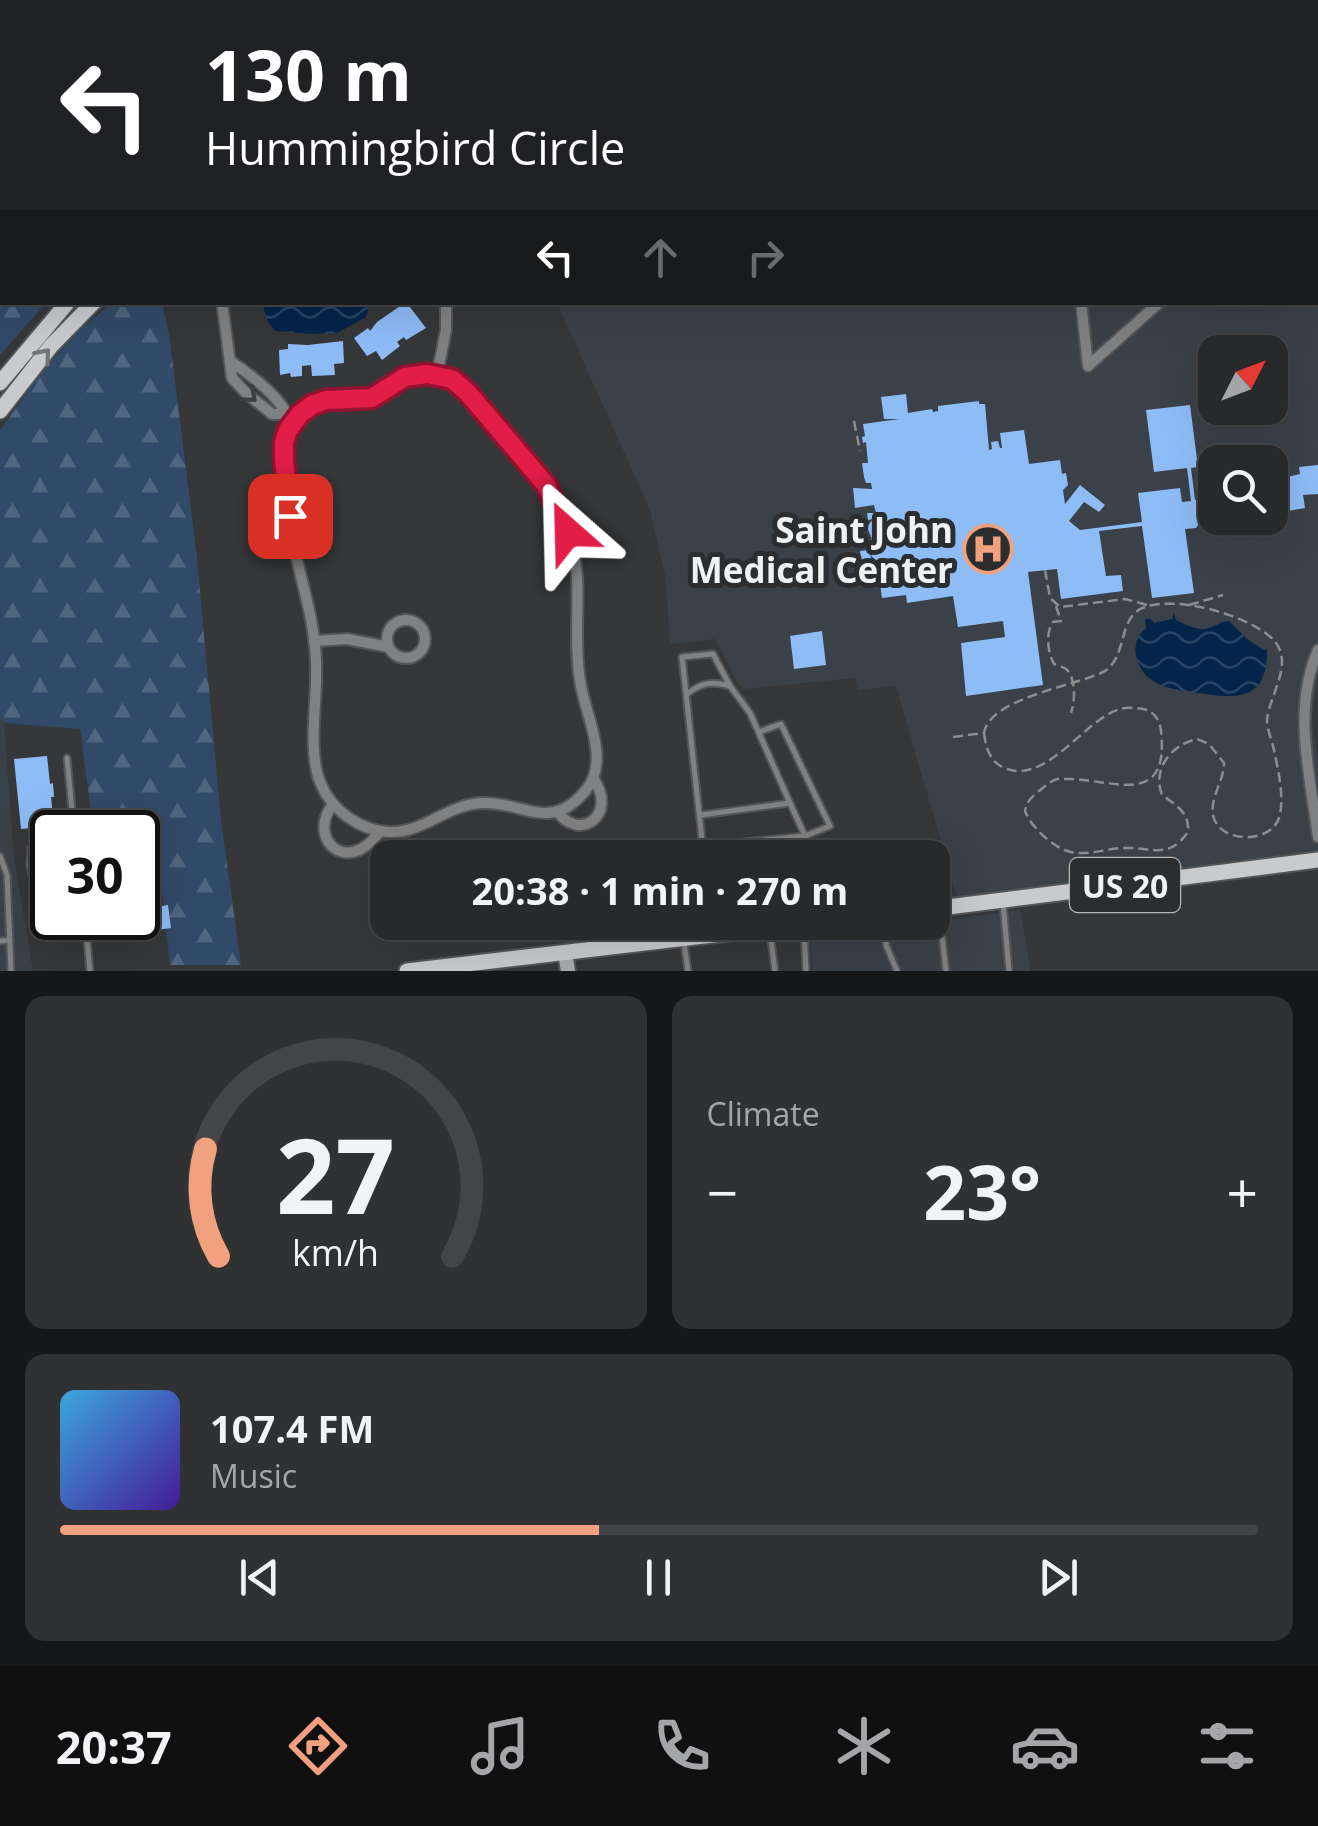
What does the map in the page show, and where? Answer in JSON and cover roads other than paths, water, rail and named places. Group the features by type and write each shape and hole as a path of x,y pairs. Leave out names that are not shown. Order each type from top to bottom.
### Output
{"main road":[{"path":"0,383 65,305"},
{"path":"0,412 51,346 91,305"},
{"name":"US 20","path":"950,906 1318,860"},
{"path":"407,971 684,940"},
{"path":"565,953 568,971"}],"street":[{"path":"222,305 230,361 282,402 291,417 284,460 292,537 314,641 315,764 333,804 357,823 395,832 417,828 456,808 480,802 534,814 557,811 579,798 594,778 597,754 580,680 575,630 577,576 565,522 541,478 468,393 452,379 437,375 412,375 372,398 318,402 291,417"},
{"path":"437,375 446,330 446,305"},
{"path":"1081,305 1088,366 1157,305"},
{"path":"314,641 347,639 389,647"},
{"path":"1318,650 1308,682 1304,720 1318,837"},
{"path":"557,811 573,824 594,819 603,798 594,778"},
{"path":"333,804 323,828 328,842 340,850 360,849 380,831"}],"lane":[{"path":"702,840 682,657 714,654 758,732 808,840"},
{"path":"687,694 711,682 730,686"},
{"path":"758,732 781,724 830,826 806,836 764,840"},
{"path":"67,758 72,810"},
{"path":"700,815 790,803"},
{"path":"0,856 7,874 12,971"},
{"path":"1002,900 1010,971"},
{"path":"0,941 10,940"},
{"path":"87,940 90,971"},
{"path":"684,940 688,971"},
{"path":"771,940 775,971"},
{"path":"805,940 806,971"},
{"path":"886,940 896,971"},
{"path":"941,940 946,971"}],"water":[{"path":"263,305 369,305 366,317 337,333 275,331"},
{"path":"1174,613 1176,620 1199,629 1229,621 1247,639 1267,650 1258,685 1242,695 1219,696 1173,689 1146,675 1136,651 1137,640 1146,628 1145,619 1154,623 1172,619"}],"place":[{"name":"Saint John Medical Center","path":"988,549"}]}
